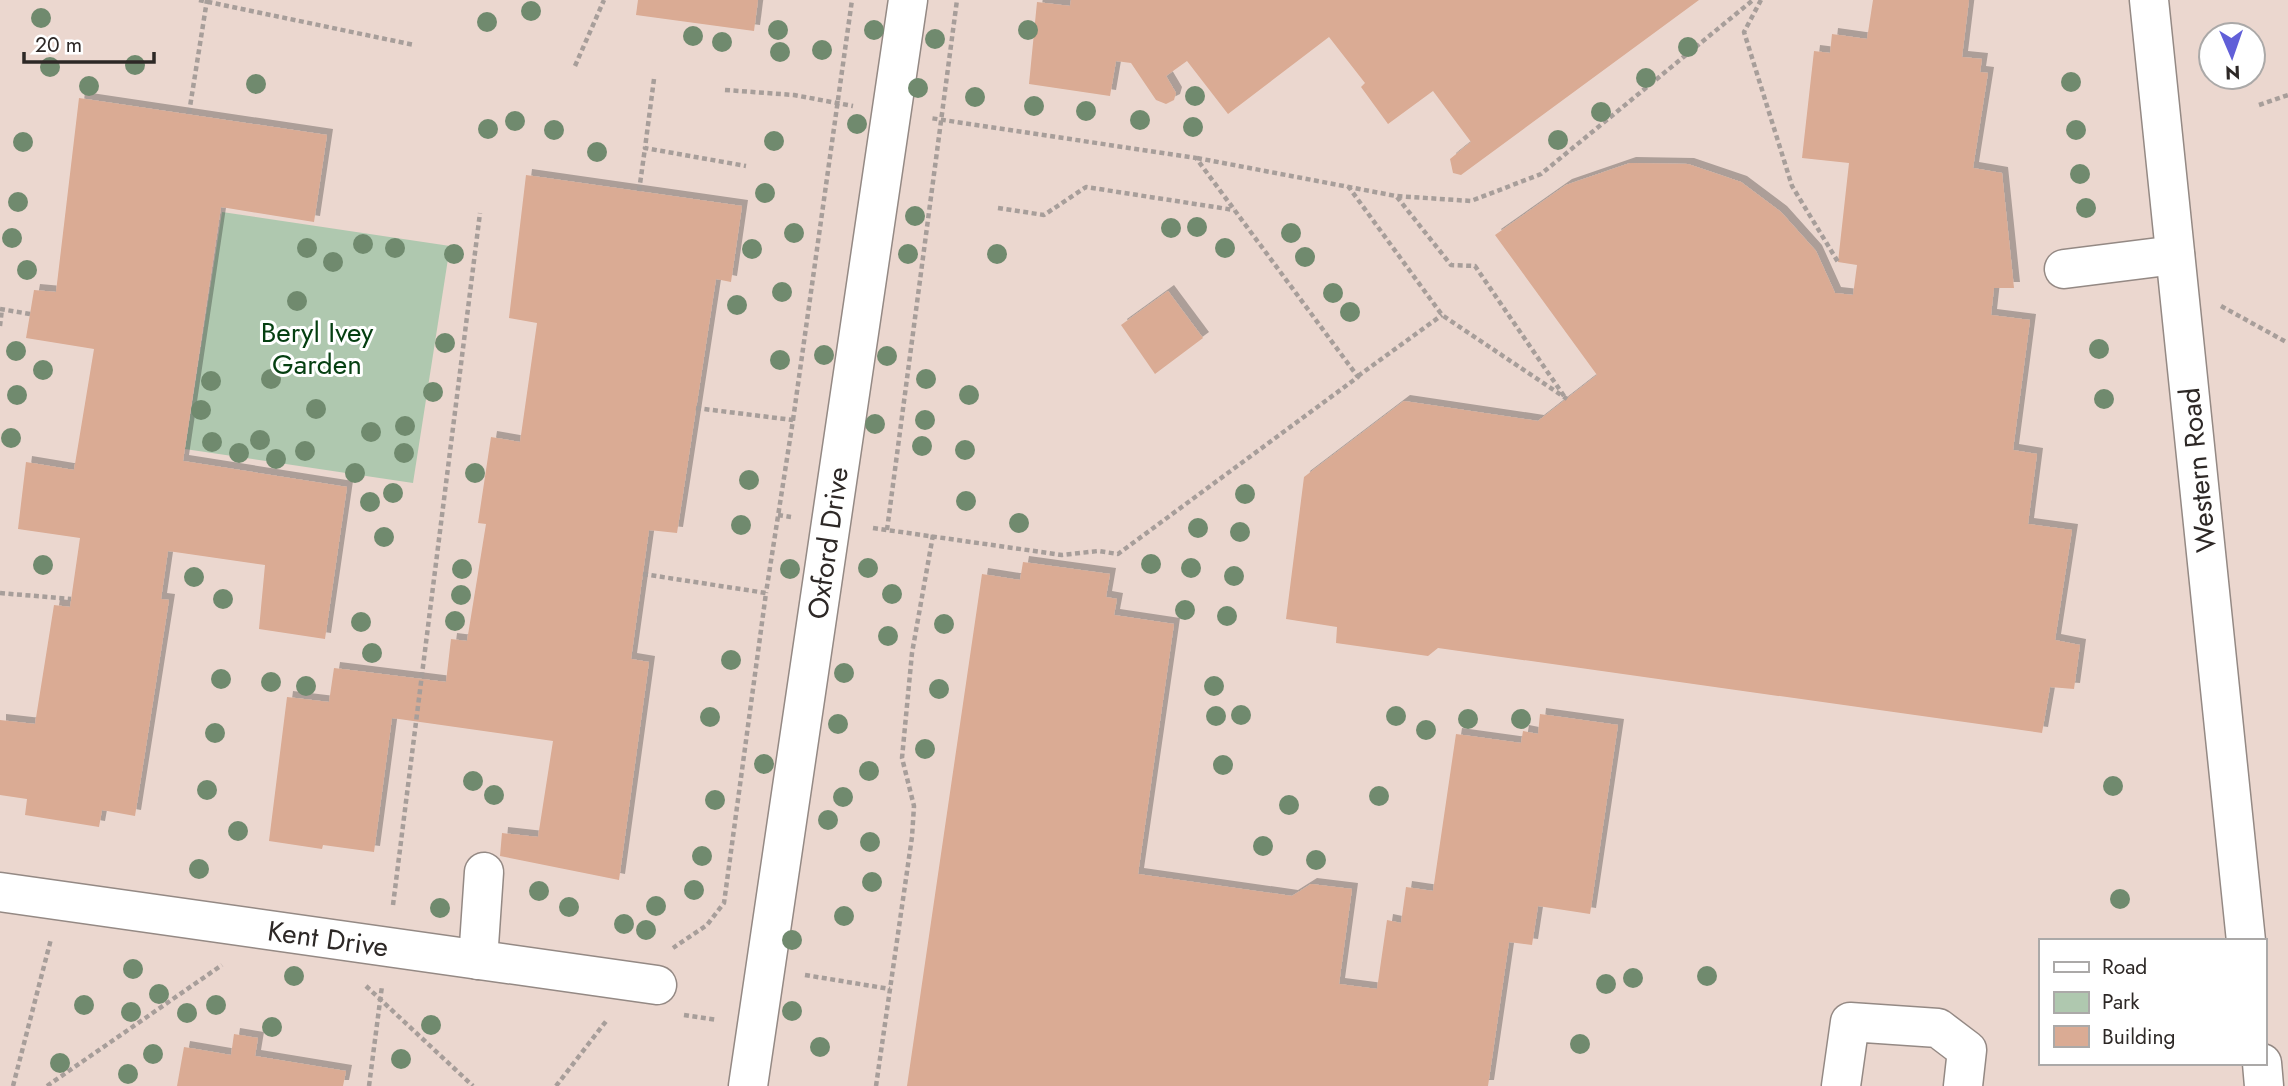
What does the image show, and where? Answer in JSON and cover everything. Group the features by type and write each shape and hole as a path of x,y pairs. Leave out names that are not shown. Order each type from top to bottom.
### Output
{"main road":[{"name":"Oxford Drive","path":"748,1086 908,0"},
{"name":"Western Road","path":"2149,0 2246,939"},
{"path":"2064,269 2177,268"},
{"path":"478,960 484,872"},
{"name":"Kent Drive","path":"0,892 657,985"},
{"path":"1841,1086 1850,1022 1938,1028 1967,1050 1963,1086"},
{"path":"2262,1065 2264,1086"}],"path":[{"path":"199,0 414,45"},
{"path":"575,66 604,0"},
{"path":"669,949 706,925 724,903 835,103 852,0"},
{"path":"887,530 957,0"},
{"path":"725,90 794,95 1196,158 1396,196 1471,201 1541,174 1752,0"},
{"path":"1761,0 1744,32 1792,187 1838,262"},
{"path":"190,113 207,1"},
{"path":"639,191 654,79"},
{"path":"2259,105 2288,95"},
{"path":"645,148 746,166"},
{"path":"1196,158 1358,377"},
{"path":"1347,186 1442,315 1567,399 1475,266 1451,265 1396,196"},
{"path":"998,208 1044,215 1086,187 1235,210"},
{"path":"369,1086 480,213"},
{"path":"2177,268 2288,342"},
{"path":"0,326 1,309 30,314"},
{"path":"863,527 1062,555 1098,551 1118,554 1442,315"},
{"path":"696,408 793,420"},
{"path":"876,1086 914,806 902,758 912,653 933,535"},
{"path":"643,574 766,593"},
{"path":"0,593 71,598"},
{"path":"13,1086 53,932"},
{"path":"47,1086 234,957"},
{"path":"803,975 890,989"},
{"path":"361,981 473,1086"},
{"path":"556,1086 611,1015"}],"shaded area":[{"path":"0,0 2288,0 2288,1086 0,1086"}],"green space":[{"name":"Beryl Ivey Garden","path":"222,212 450,246 413,483 185,449"}],"building":[{"path":"638,0 758,0 754,31 636,15"},
{"path":"1071,0 1699,0 1461,175 1453,173 1450,159 1471,142 1433,91 1388,124 1361,87 1365,83 1329,37 1228,114 1187,61 1166,76 1176,93 1174,100 1166,104 1156,100 1131,63 1116,61 1110,96 1029,84 1037,2 1070,6"},
{"path":"1873,0 1969,0 1962,57 1982,59 1980,72 1988,73 1973,168 2002,173 2014,288 1994,288 1991,315 2030,320 2013,450 2037,454 2028,524 2072,530 2055,640 2080,645 2074,689 2050,687 2042,733 1438,648 1428,656 1336,643 1337,627 1286,619 1304,477 1404,401 1538,421 1597,375 1495,235 1566,185 1630,163 1688,164 1741,182 1781,212 1816,251 1835,293 1853,295 1857,265 1838,262 1849,163 1802,158 1814,51 1830,53 1832,34 1867,39"},
{"path":"79,98 327,135 314,222 221,207 183,461 347,487 325,639 259,629 265,565 168,551 161,599 169,600 135,816 102,810 99,827 25,815 27,799 0,795 0,720 35,724 54,605 70,607 80,538 18,529 26,462 74,470 94,349 26,338 34,290 56,292"},
{"path":"526,175 742,206 731,282 716,279 677,533 649,530 631,659 649,662 619,880 500,856 502,833 538,837 553,741 392,718 374,852 323,845 322,849 269,841 287,697 329,702 334,668 446,682 451,639 467,641 486,524 478,523 491,437 520,442 537,323 509,318"},
{"path":"1168,291 1203,338 1155,374 1121,325"},
{"path":"1023,562 1110,574 1106,597 1117,599 1114,615 1174,624 1138,874 1292,896 1311,884 1352,889 1339,984 1377,989 1387,920 1401,923 1406,887 1433,891 1456,734 1521,743 1523,731 1538,734 1540,714 1618,725 1590,914 1538,906 1532,945 1509,942 1488,1086 907,1086 982,574 1020,580"},
{"path":"234,1034 258,1038 255,1056 346,1071 343,1086 177,1086 184,1047 231,1055"}]}
